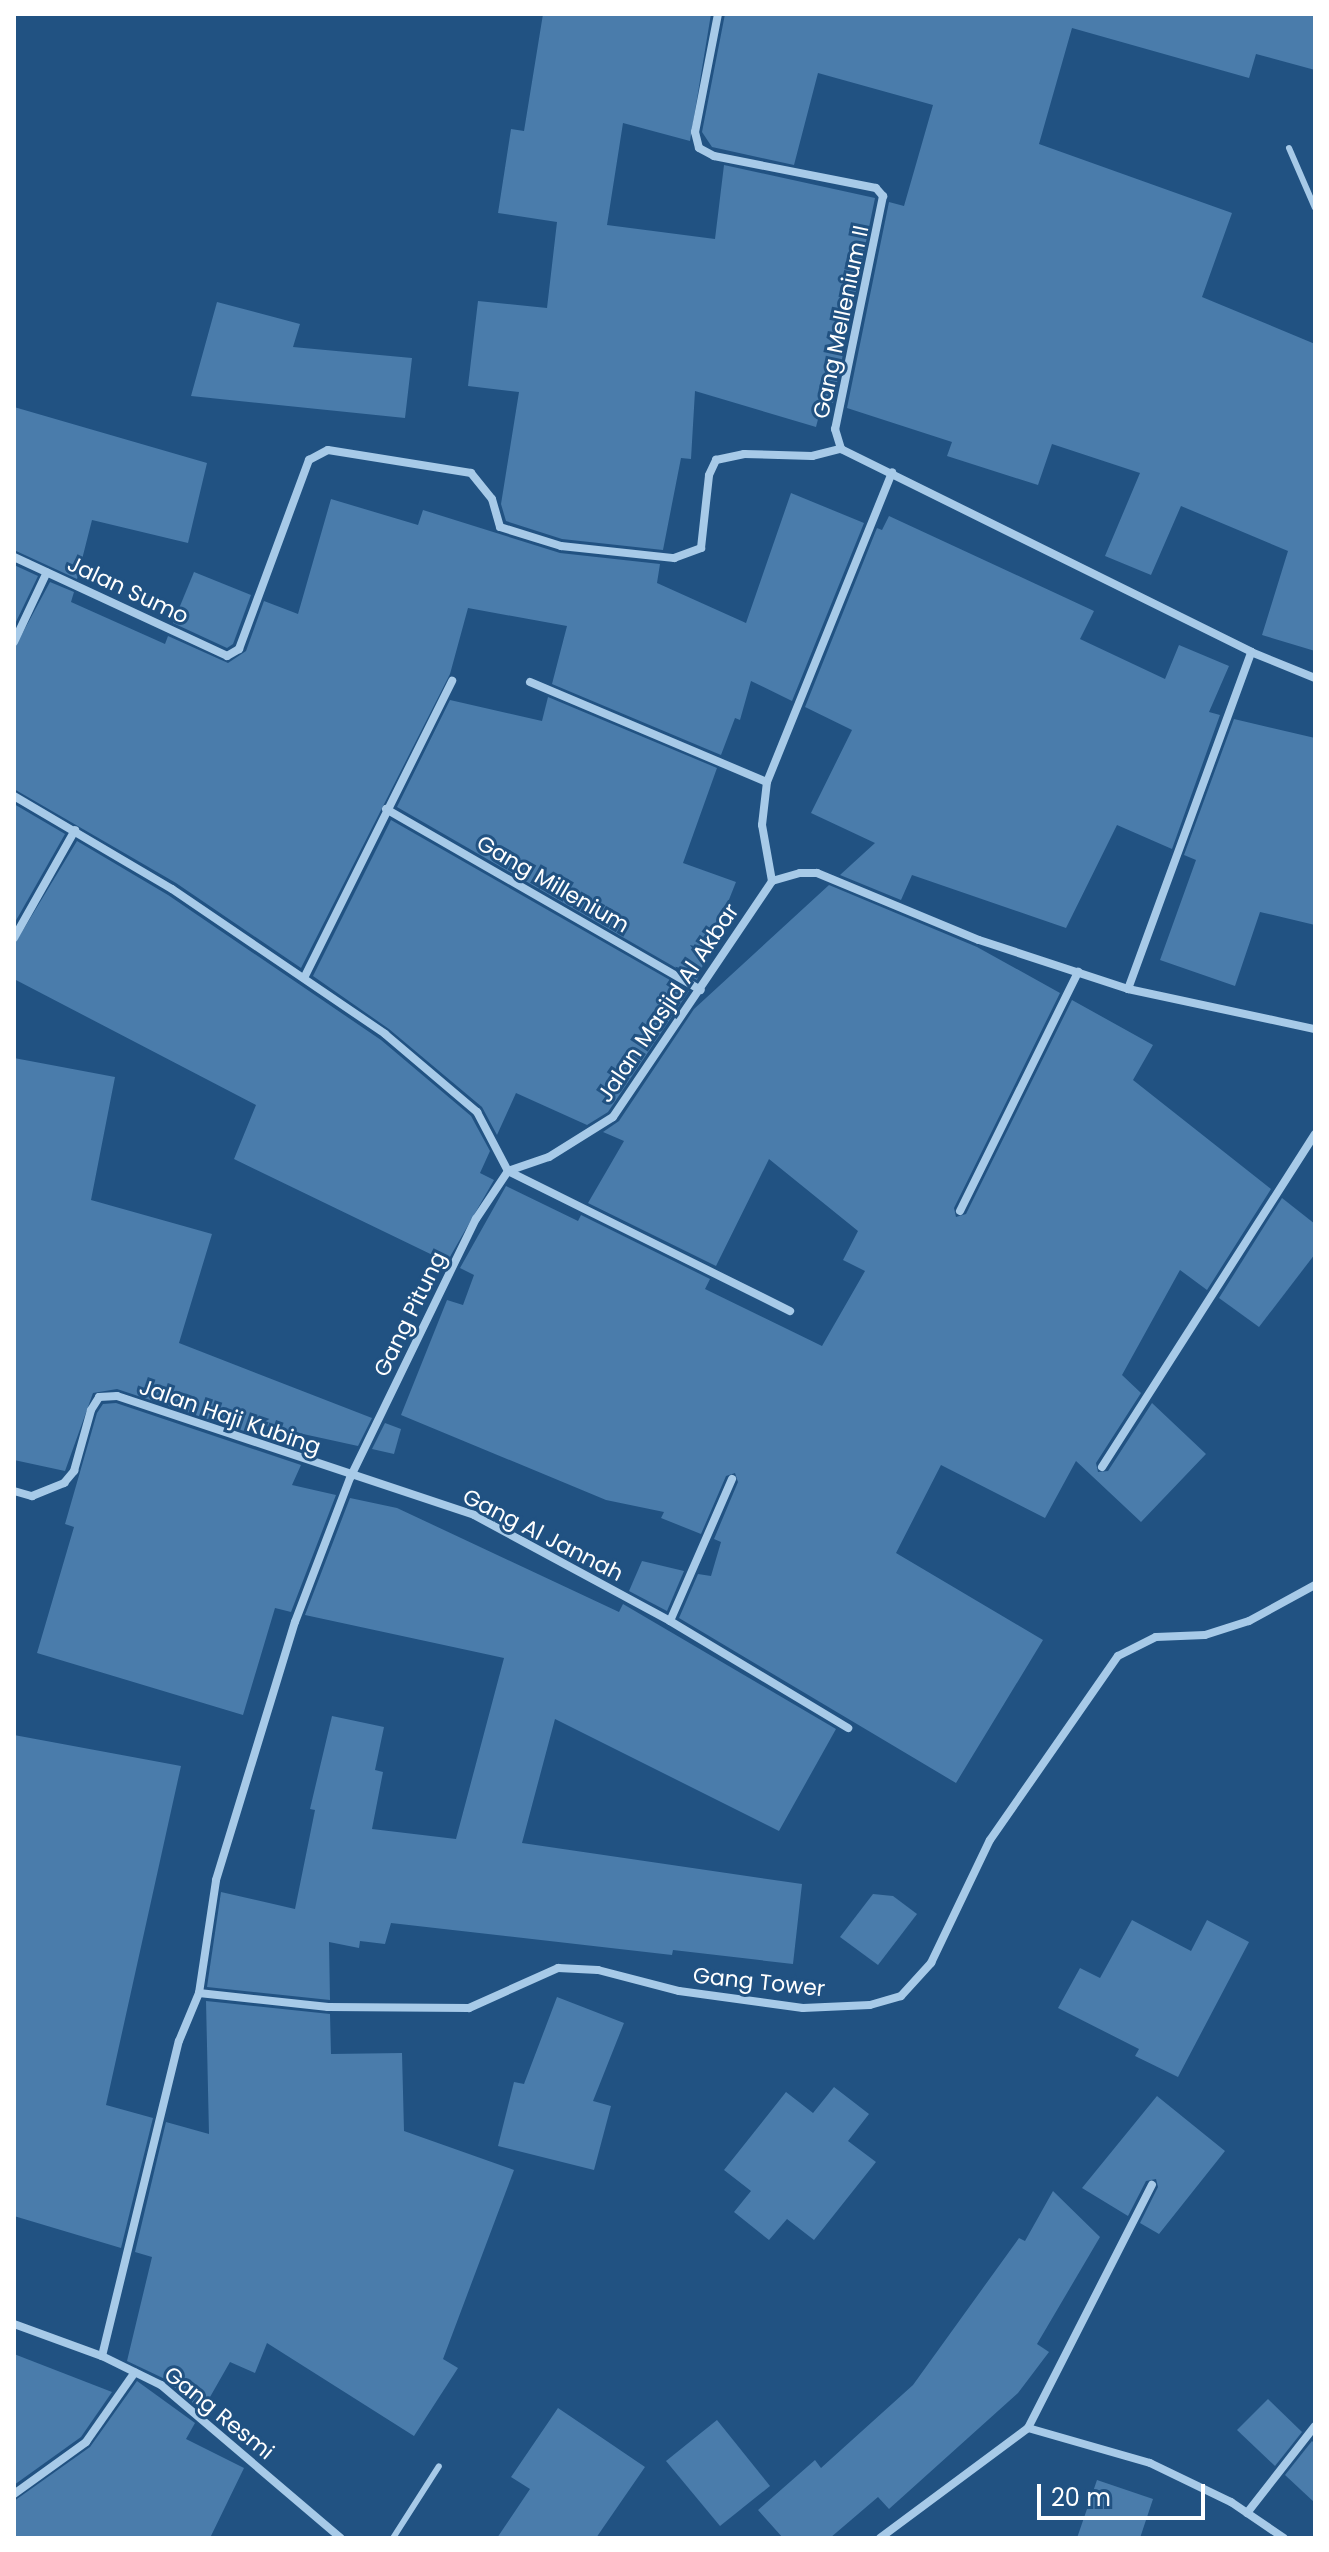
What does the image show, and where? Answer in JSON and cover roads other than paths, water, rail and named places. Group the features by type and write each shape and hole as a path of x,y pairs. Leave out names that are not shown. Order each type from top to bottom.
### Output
{"street":[{"name":"Gang Mellenium II","path":"718,14 695,132 699,148 714,156 876,188 883,196 835,429 841,449 1251,652 1315,678"},
{"name":"Jalan Sumo","path":"14,557 227,656 239,649 309,460 328,450 471,473 492,499 500,527 561,546 674,558 701,548 709,475 716,460 744,454 812,456 841,449"},
{"path":"892,472 767,782 762,825 772,881 817,873 979,940 1128,989 1315,1029"},
{"path":"14,642 47,572"},
{"path":"1128,989 1251,652"},
{"path":"305,976 452,681"},
{"path":"530,682 767,782"},
{"path":"14,796 75,830 305,976 385,1034 477,1112 508,1171 790,1311"},
{"name":"Gang Millenium","path":"386,809 701,990"},
{"path":"14,938 75,830"},
{"name":"Jalan Masjid Al Akbar","path":"508,1171 549,1157 613,1117 772,881"},
{"path":"960,1211 1078,972"},
{"path":"1102,1467 1315,1134"},
{"name":"Gang Pitung","path":"102,2356 179,2041 199,1993 216,1880 295,1622 350,1478 476,1219 508,1171"},
{"name":"Jalan Haji Kubing","path":"14,1491 32,1496 64,1483 74,1471 99,1397 117,1396 350,1478"},
{"name":"Gang Al Jannah","path":"350,1478 474,1515 670,1621 848,1728"},
{"path":"670,1621 732,1479"},
{"name":"Gang Tower","path":"199,1993 342,2008 469,2008 558,1968 598,1970 679,1991 803,2008 870,2005 901,1996 931,1963 990,1840 1118,1656 1156,1637 1205,1635 1249,1621 1315,1585"},
{"path":"880,2538 1028,2428 1152,2185"},
{"name":"Gang Resmi","path":"14,2324 102,2356 161,2385 341,2538"},
{"path":"14,2494 86,2442 135,2372"},
{"path":"1247,2513 1315,2426"},
{"path":"1028,2428 1150,2463 1247,2513 1284,2538"}],"lane":[{"path":"1289,148 1315,208"},
{"path":"393,2538 439,2466"}]}
